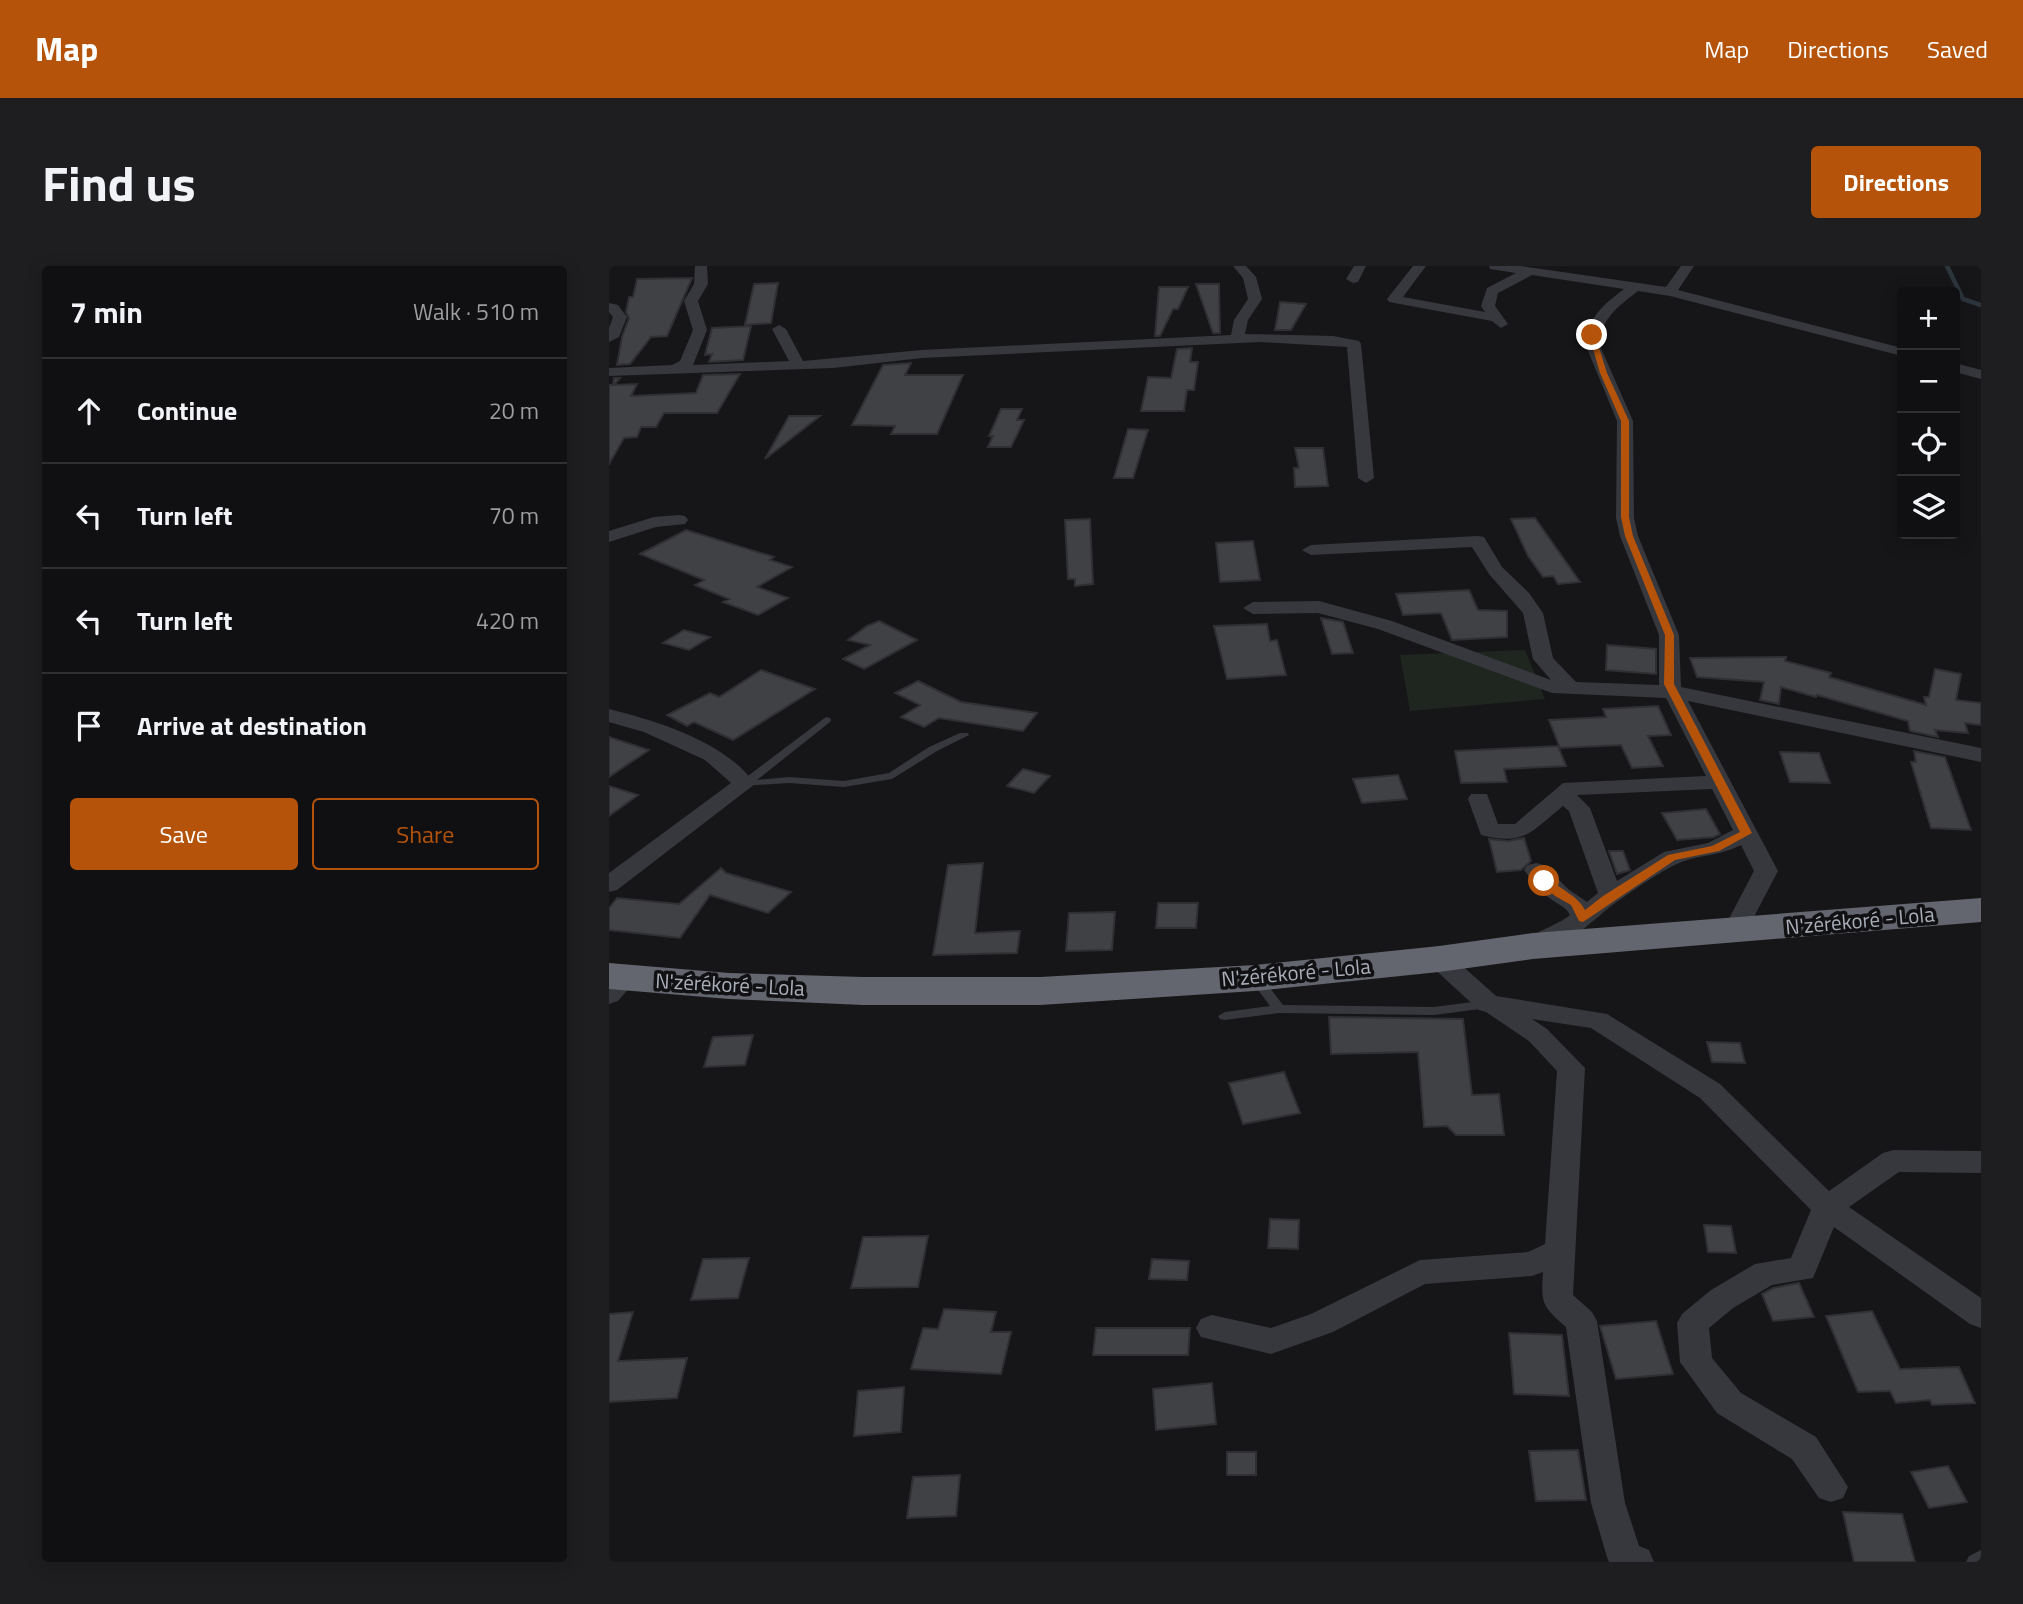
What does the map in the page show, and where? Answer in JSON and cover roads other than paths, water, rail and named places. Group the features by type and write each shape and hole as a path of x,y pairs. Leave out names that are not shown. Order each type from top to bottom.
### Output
{"highway":[{"name":"N'zérékoré - Lola","path":"614,983 863,991 1040,991 1255,978 1439,959 1533,946 1734,932 1981,909"}],"street":[{"path":"674,370 686,364 700,330 691,300 701,284 701,266"},
{"path":"1237,340 1241,320 1255,299 1249,277 1238,266"},
{"path":"1353,279 1360,266"},
{"path":"1420,266 1394,299 1499,321 1487,306 1492,291 1530,271"},
{"path":"1495,266 1670,292 1897,351"},
{"path":"1670,292 1688,266"},
{"path":"1635,287 1597,318 1592,335 1604,373 1625,421 1625,517 1629,536 1669,635 1669,684 1766,872 1734,932"},
{"path":"609,307 620,317 614,334 609,338"},
{"path":"779,329 798,365"},
{"path":"609,372 839,363 922,354 1237,340 1333,340 1354,344 1366,478"},
{"path":"1960,369 1981,375"},
{"path":"609,537 654,522 679,520"},
{"path":"1311,550 1478,541 1495,570 1522,597 1533,613 1543,659 1570,688"},
{"path":"1253,608 1319,607 1385,625 1552,687 1673,692 1981,755"},
{"path":"609,715 651,728 713,755 744,784 609,885"},
{"path":"1479,799 1489,830 1524,829 1546,806 1571,788 1719,782"},
{"path":"1564,795 1580,808 1611,896"},
{"path":"1533,946 1567,930 1611,896 1672,857 1715,849 1746,833"},
{"path":"1536,870 1559,894 1576,902 1583,918"},
{"path":"1439,959 1488,1004 1538,1035 1571,1068 1557,1300 1581,1321 1608,1503 1625,1557 1636,1562"},
{"path":"1488,1004 1598,1020 1710,1091 1827,1207 1981,1315"},
{"path":"1831,1487 1804,1448 1729,1403 1696,1362 1693,1323 1722,1299 1766,1273 1802,1269 1827,1207 1893,1161 1981,1162"},
{"path":"1212,1328 1271,1341 1322,1323 1420,1272 1532,1264 1560,1251"}],"lane":[{"path":"744,784 826,720"},
{"path":"744,784 789,780 844,784 892,776 933,749 964,735"},
{"path":"1255,978 1279,1009"},
{"path":"1225,1016 1279,1009 1434,1011 1488,1004"},
{"path":"1975,1562 1981,1558"}],"waterway":[{"path":"1947,266 1963,299 1981,305"}]}
